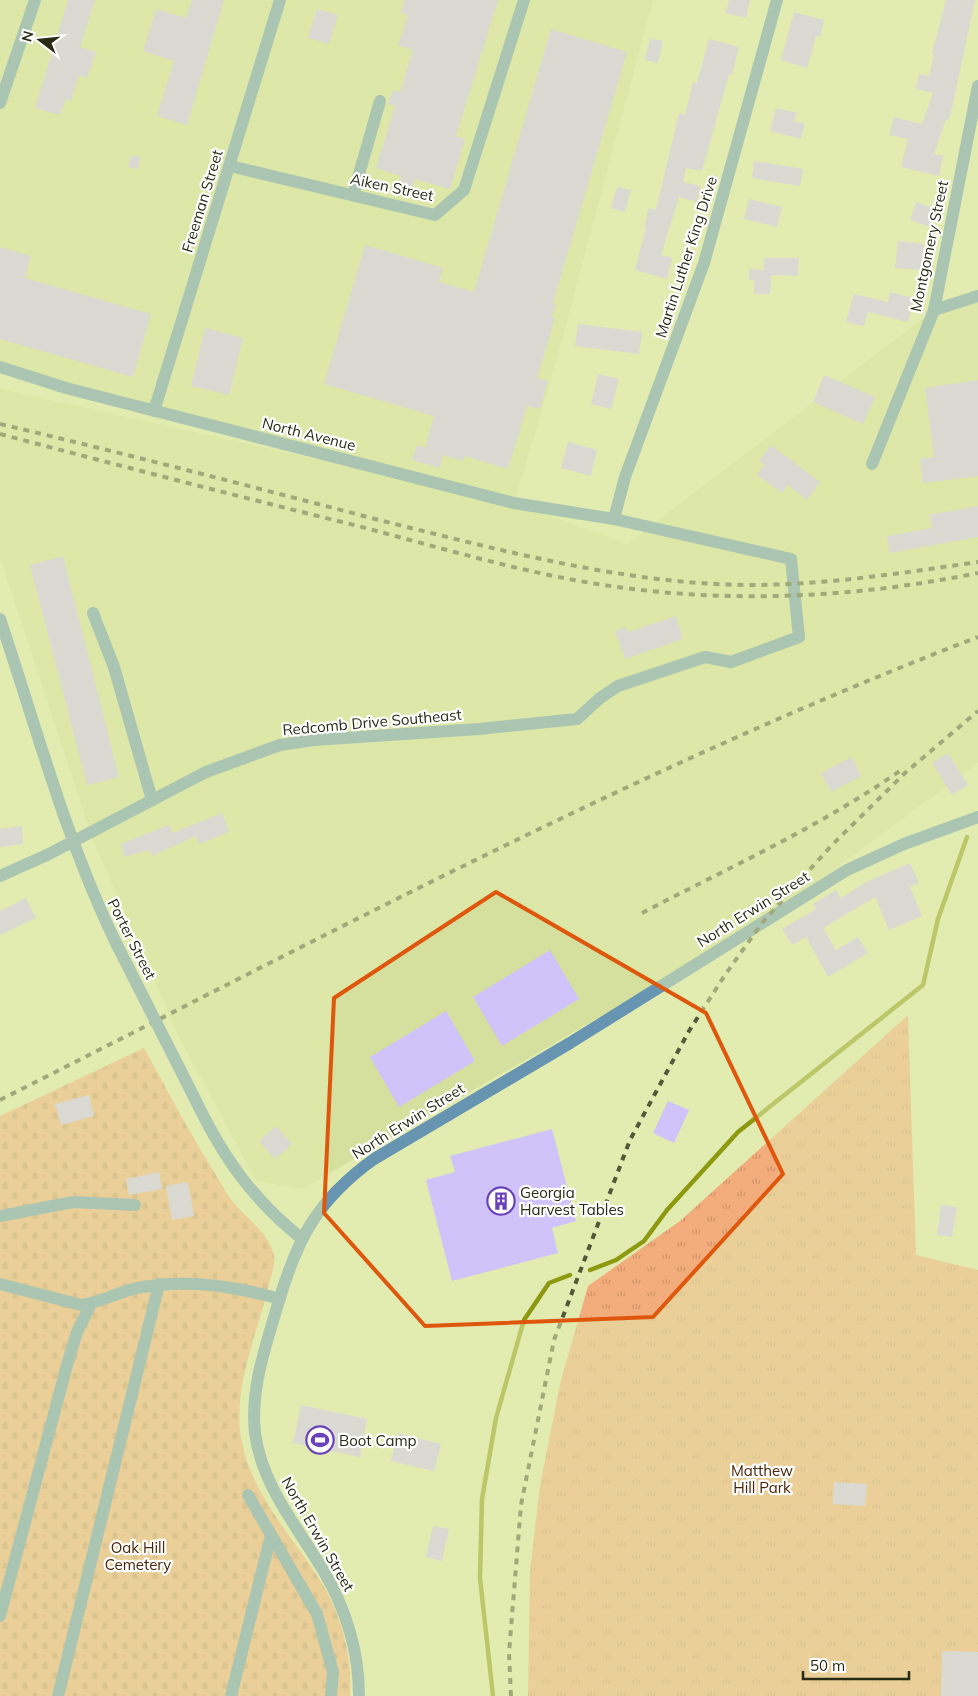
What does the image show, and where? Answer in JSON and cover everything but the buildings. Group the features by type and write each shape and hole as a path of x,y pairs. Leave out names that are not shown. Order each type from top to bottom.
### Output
{"street":[{"path":"0,104 35,0"},
{"name":"Freeman Street","path":"154,411 280,0"},
{"name":"Aiken Street","path":"230,166 434,215 464,190 524,0"},
{"name":"Martin Luther King Drive","path":"614,519 625,476 704,264 777,0"},
{"name":"Montgomery Street","path":"872,464 934,310 978,86"},
{"path":"353,195 380,101"},
{"path":"934,310 978,296"},
{"name":"North Avenue","path":"0,367 66,388 514,503 614,519 791,559 799,637 731,662 706,657 618,686 600,698 577,719"},
{"path":"93,613 114,667 152,800"},
{"name":"Porter Street","path":"0,619 5,650 92,895 212,1134 234,1169 264,1204 301,1238"},
{"name":"Redcomb Drive Southeast","path":"0,876 72,842 206,772 280,745 314,740 479,729 577,719"},
{"name":"North Erwin Street","path":"360,1696 354,1642 338,1599 323,1570 271,1486 258,1450 255,1400 260,1366 280,1298 301,1238 322,1208 346,1180 402,1142 570,1043 847,870 904,844 978,817"},
{"path":"0,1216 74,1202 136,1205"},
{"path":"0,1284 71,1304 91,1304 129,1290 159,1284 200,1284 238,1288 280,1298"},
{"path":"58,1696 159,1284"},
{"path":"0,1616 77,1332 91,1304"},
{"path":"248,1495 317,1614 332,1672 331,1696"},
{"path":"231,1696 271,1535"}],"highlighted area":[{"path":"496,892 706,1013 783,1174 653,1317 425,1326 324,1213 334,998"}],"shaded area":[{"path":"0,0 653,0 555,366 514,503 627,544 934,310 978,299 978,763 762,923 302,1189 256,1181 177,1033 93,840 0,558 0,389 492,498 0,369"}],"green space":[{"name":"Matthew Hill Park","path":"908,1015 916,1255 978,1270 978,1696 528,1696 530,1571 540,1486 560,1384 588,1286 680,1221"},
{"name":"Oak Hill Cemetery","path":"144,1048 230,1198 262,1232 274,1255 273,1270 243,1383 240,1403 242,1443 247,1462 264,1498 320,1580 340,1621 350,1666 350,1696 0,1696 0,1116"}],"waterway":[{"path":"590,1270 616,1260 644,1241 667,1210 738,1132 923,985 938,919 967,837"},
{"path":"493,1696 480,1578 482,1499 496,1418 524,1320 549,1283 570,1275"}],"railway":[{"path":"0,424 470,543 562,563 655,579 749,585 807,583 864,578 978,562"},
{"path":"0,434 490,561 574,580 625,588 726,596 827,594 928,582 978,573"},
{"path":"0,1100 362,916 605,797 852,687 978,637"},
{"path":"511,1696 509,1653 521,1505 554,1340 630,1140 689,1031 725,975 762,923 831,846 905,773 978,711"},
{"path":"642,913 841,809 904,768"}],"place":[{"name":"Georgia Harvest Tables","path":"501,1201"},
{"name":"Boot Camp","path":"320,1440"}]}
